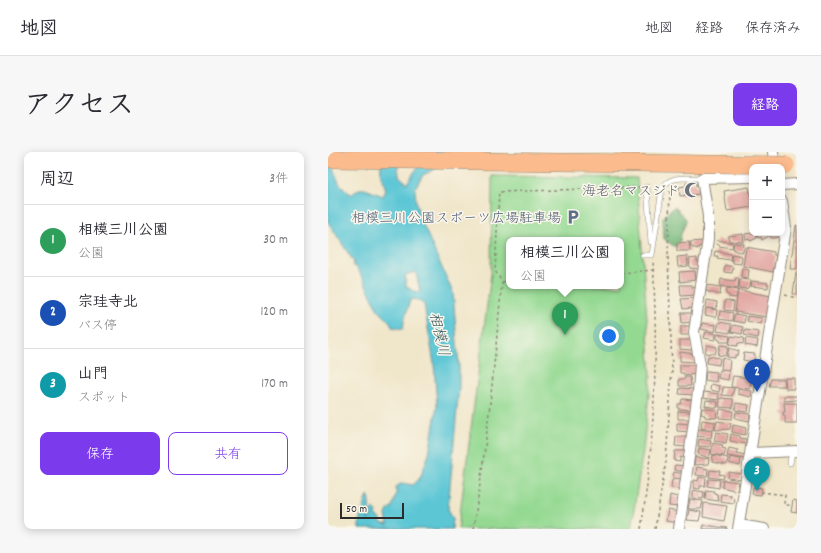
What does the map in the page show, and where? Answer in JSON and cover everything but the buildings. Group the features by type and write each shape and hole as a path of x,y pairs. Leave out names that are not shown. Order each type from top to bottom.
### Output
{"highway":[{"path":"328,159 749,166"}],"street":[{"path":"773,152 780,164"},
{"path":"679,529 698,392 700,364 694,332 708,239 708,216 702,178 749,177"},
{"path":"785,185 797,184"},
{"path":"785,221 785,234"},
{"path":"764,529 738,527 785,236"},
{"path":"751,453 795,451"}],"lane":[{"path":"652,255 662,189 665,182 671,179 702,178"},
{"path":"647,187 652,255"},
{"path":"643,255 652,255"},
{"path":"790,463 795,451"}],"path":[{"path":"655,529 666,461 672,369 668,255 671,179"},
{"path":"473,529 481,481 492,391 502,282 495,270 499,192 647,187"},
{"path":"641,529 650,471 655,406 656,329 652,255"},
{"path":"624,273 653,270"},
{"path":"775,292 797,298"},
{"path":"761,492 785,495 784,504 792,506"}],"green space":[{"path":"492,176 637,178 651,376 643,450 631,529 458,529 491,274"},
{"path":"675,207 686,219 680,241 675,247 664,239 663,218 671,209"}],"water":[{"name":"相模川","path":"380,152 397,156 399,176 407,183 428,152 470,152 423,175 415,188 416,203 421,220 453,293 459,367 459,387 448,509 453,518 452,529 359,529 359,522 368,495 370,499 368,520 371,518 372,510 374,508 377,511 376,517 380,519 381,524 388,526 386,515 388,510 392,507 396,494 396,487 402,483 413,485 420,478 429,454 437,406 434,364 424,304 419,300 411,299 406,313 403,329 392,327 390,322 378,310 362,277 356,267 353,266 354,262 328,222 328,156 339,183 351,195 359,189 365,189 383,196 386,190 381,174","holes":["416,272 420,292 413,291 406,286 405,275"]}],"place":[{"name":"海老名マスジド","path":"692,190"},
{"name":"相模三川公園スポーツ広場駐車場","path":"573,217"},
{"name":"相模三川公園","path":"565,335"},
{"name":"宗珪寺北","path":"757,392"},
{"name":"山門","path":"757,491"}]}
